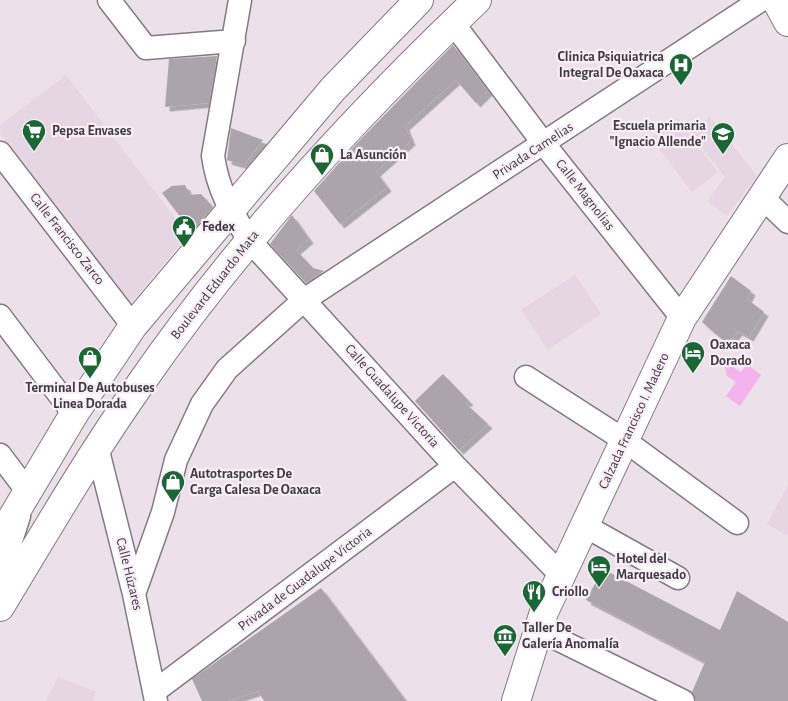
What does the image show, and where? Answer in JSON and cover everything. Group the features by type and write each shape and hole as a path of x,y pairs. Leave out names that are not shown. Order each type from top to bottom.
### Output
{"main road":[{"path":"0,538 74,414 134,326 333,89 419,0"},
{"name":"Boulevard Eduardo Mata","path":"0,607 97,447 142,381 249,240 365,111 477,0"},
{"path":"776,0 788,22"},
{"name":"Calzada Francisco I. Madero","path":"516,701 537,629 682,318 788,158"}],"street":[{"path":"109,0 146,48 234,41"},
{"name":"Calle Guadalupe Victoria","path":"240,0 213,156 217,180 230,210 249,240 455,466 562,576"},
{"name":"Privada Camelias","path":"134,594 163,512 176,460 202,404 227,370 304,300 761,0"},
{"name":"Calle Magnolias","path":"452,23 544,144 682,318"},
{"name":"Calle Francisco Zarco","path":"0,153 134,326"},
{"path":"762,197 788,222"},
{"path":"0,316 74,414"},
{"path":"526,377 624,440 738,523"},
{"name":"Calle Húzares","path":"97,447 134,594 156,696"},
{"path":"0,455 26,495 15,535 0,576"},
{"name":"Privada de Guadalupe Victoria","path":"156,696 455,466"},
{"path":"585,526 678,578"},
{"path":"537,629 683,701"}],"shaded area":[{"path":"66,75 188,235 129,305 0,134 0,125"},
{"name":"Escuela primaria \"Ignacio Allende\"","path":"710,117 757,176 727,216 707,201 725,177 690,133"},
{"path":"677,118 718,172 692,192 651,138"},
{"path":"575,275 601,314 548,350 521,310"},
{"path":"747,364 761,375 740,406 726,396 736,382 727,376 725,367 733,367 741,372"},
{"path":"788,485 788,536 767,524"},
{"path":"58,677 96,692 93,701 46,701"}],"building":[{"path":"453,45 488,91 476,103 456,80 405,126 411,141 376,172 387,187 340,224 314,191 358,142"},
{"path":"217,56 209,103 165,107 169,59"},
{"path":"231,128 263,140 244,165 227,160"},
{"path":"185,185 190,195 201,194 213,207 192,232 162,193 172,186"},
{"path":"292,215 309,239 296,250 313,268 324,271 306,283 270,244"},
{"path":"731,276 751,291 747,299 764,312 749,337 738,331 728,344 702,322"},
{"path":"443,374 469,401 465,403 488,424 459,450 415,401"},
{"path":"603,569 720,630 737,591 788,622 788,701 696,701 692,692 705,662 586,600"},
{"path":"321,588 406,701 264,701 258,691 228,701 202,701 192,679"}],"place":[{"name":"Clinica Psiquiatrica Integral De Oaxaca","path":"681,86"},
{"name":"Pepsa Envases","path":"34,152"},
{"name":"Escuela primaria \"Ignacio Allende\"","path":"723,155"},
{"name":"La Asunción","path":"322,176"},
{"name":"Fedex","path":"184,248"},
{"name":"Oaxaca Dorado","path":"693,374"},
{"name":"Terminal De Autobuses Linea Dorada","path":"90,379"},
{"name":"Autotrasportes De Carga Calesa De Oaxaca","path":"173,503"},
{"name":"Hotel del Marquesado","path":"599,588"},
{"name":"Criollo","path":"534,613"},
{"name":"Taller De Galería Anomalía","path":"505,657"}]}
